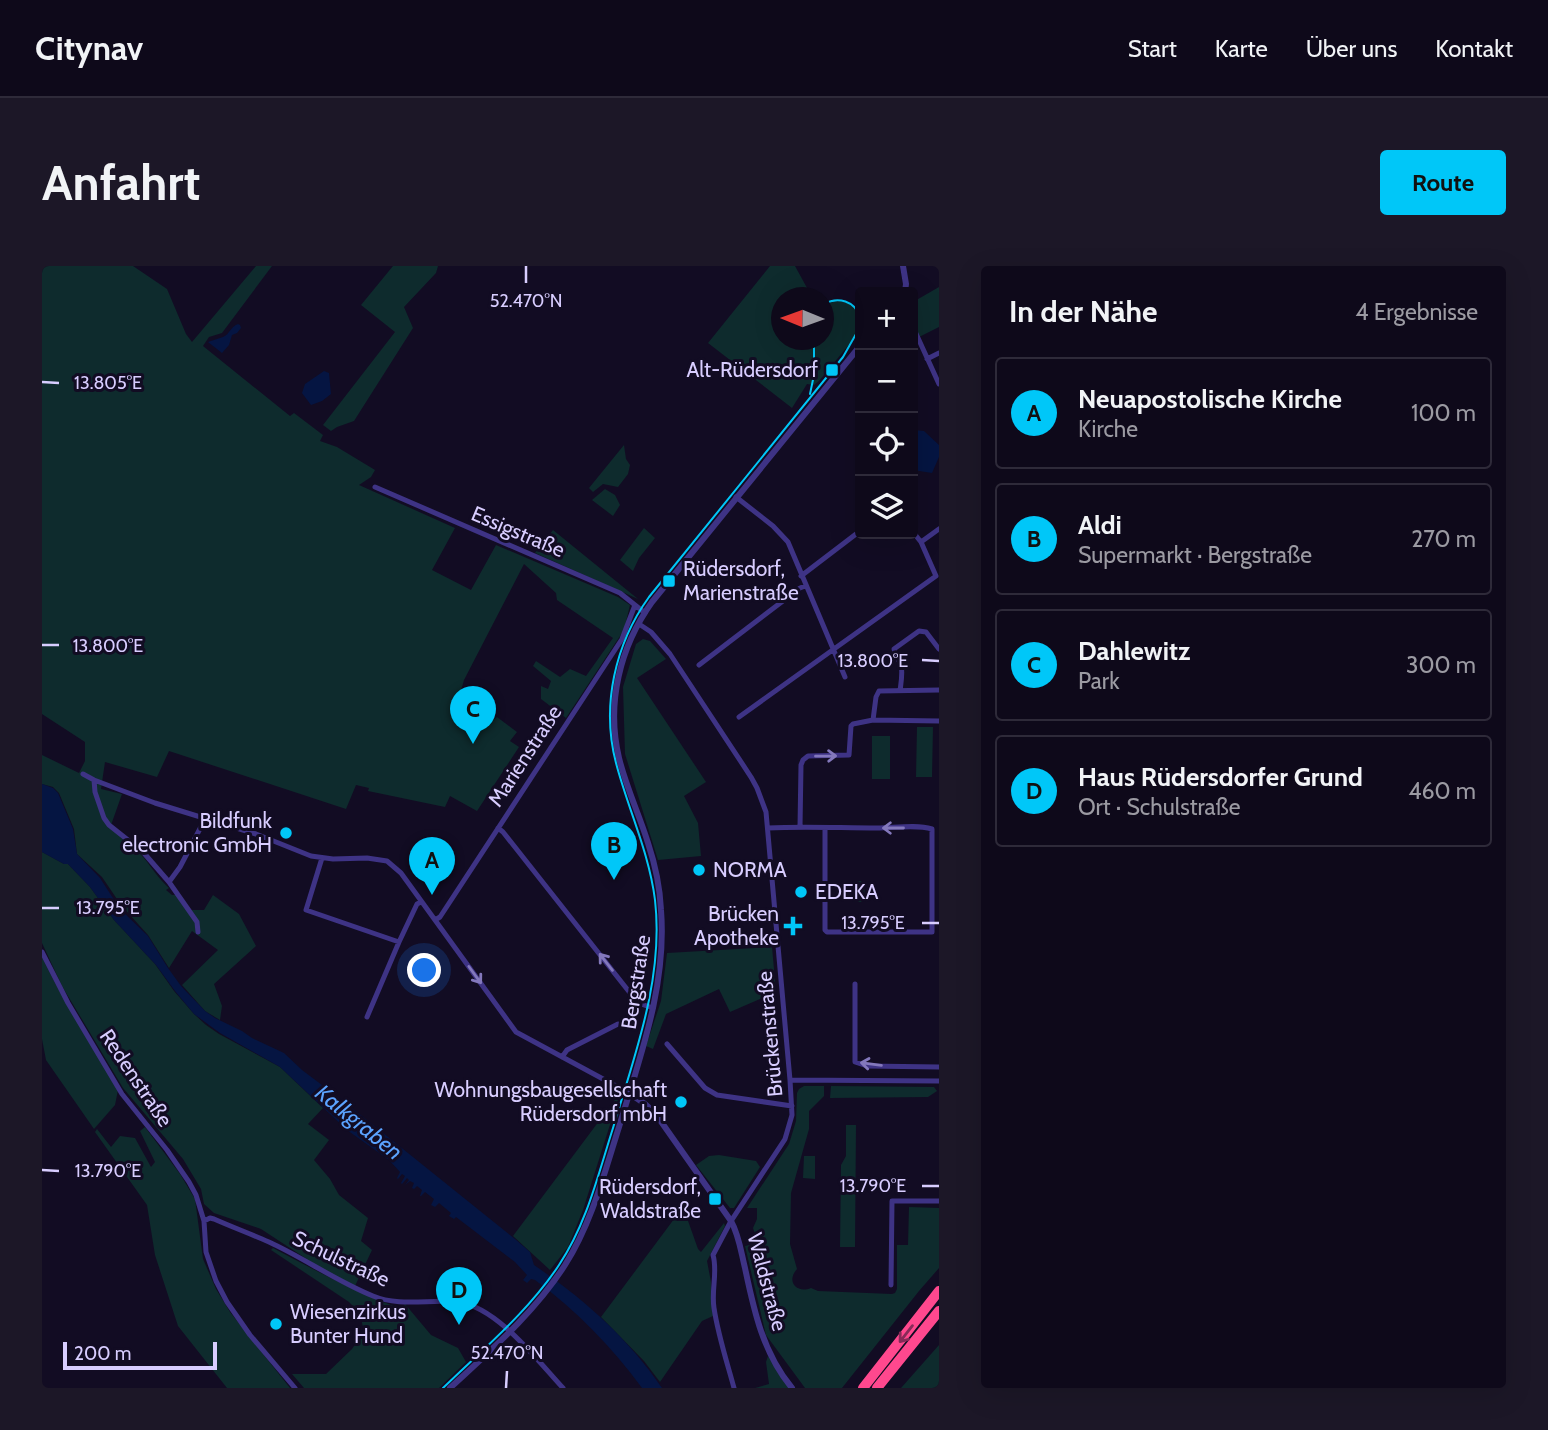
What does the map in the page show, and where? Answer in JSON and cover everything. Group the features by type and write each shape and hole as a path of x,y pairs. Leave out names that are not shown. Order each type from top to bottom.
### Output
{"highway":[{"path":"863,1388 939,1291"},
{"path":"879,1385 939,1311"}],"street":[{"path":"903,266 906,287"},
{"path":"918,338 939,384"},
{"path":"639,624 736,497 857,350"},
{"path":"927,359 939,353"},
{"name":"Essigstraße","path":"375,487 620,593 645,613"},
{"path":"736,497 773,526 788,542 845,677"},
{"path":"921,542 939,529"},
{"path":"801,576 855,535"},
{"path":"739,717 936,576 918,538"},
{"path":"699,665 805,586"},
{"name":"Marienstraße","path":"435,920 440,917 622,639 635,605"},
{"name":"Brückenstraße","path":"639,624 651,632 670,654 751,777 764,804 768,828 792,1106 788,1131 781,1146 731,1221 713,1255 716,1262 713,1305 734,1388"},
{"name":"Bergstraße","path":"451,1388 546,1292 571,1255 596,1200 653,1008 661,942 660,899 649,845 619,758 614,725 620,671 639,624"},
{"path":"901,691 902,669 894,649 919,631 926,632 939,649"},
{"path":"873,720 879,691 939,690"},
{"path":"800,827 801,765 808,756 849,755 851,726 863,721 939,721"},
{"path":"83,774 155,803 257,834 311,856 387,861 401,873 516,1032 629,1093"},
{"path":"94,780 94,792 104,818 143,852 169,882 197,922 198,932"},
{"path":"169,882 180,867 205,819"},
{"path":"768,828 932,830 939,826"},
{"path":"498,828 638,1003 653,1008"},
{"path":"825,828 827,932 932,932 932,830"},
{"path":"322,858 306,910 399,942"},
{"path":"367,1017 399,942 417,904 421,902"},
{"name":"Redenstraße","path":"42,952 68,1003 122,1094 189,1181 204,1221 206,1252 227,1302 250,1335 295,1388"},
{"path":"855,984 855,1062 867,1066 939,1067"},
{"path":"562,1057 567,1050 618,1024"},
{"path":"667,1044 705,1088 717,1095 792,1106"},
{"path":"790,1080 939,1081"},
{"name":"Waldstraße","path":"629,1093 642,1100 655,1113 731,1221 738,1237 762,1337 777,1367 792,1388"},
{"path":"891,1285 892,1201 939,1201"},
{"name":"Schulstraße","path":"204,1221 214,1219 270,1242 373,1296 390,1300 459,1302 480,1308 510,1331 563,1388"}],"green space":[{"path":"42,266 133,266 167,289 192,342 256,266 272,266 222,333 209,337 203,346 290,416 294,413 323,435 320,441 337,447 375,470 371,477 359,485 455,528 432,570 471,590 496,545 618,597 630,605 624,630 566,718 541,699 541,686 548,689 551,681 533,666 536,661 560,677 570,669 586,676 613,638 557,600 556,593 524,564 464,680 460,694 493,720 497,717 517,732 510,741 519,747 477,811 450,796 445,807 368,791 369,788 356,785 346,809 169,751 157,777 105,762 101,789 122,794 110,828 140,854 169,888 166,890 176,895 186,910 204,910 213,895 239,914 256,946 214,984 222,1006 220,1020 205,1011 182,985 218,950 192,931 169,968 148,935 121,905 102,877 77,854 74,829 59,793 53,787 42,784 42,755 79,773 85,761 85,742 42,714"},
{"path":"393,266 438,266 436,273 404,307 413,328 354,421 331,431 323,425 395,332 361,305"},
{"path":"770,266 795,266 807,287 771,287 771,350 834,350 834,302 849,304 855,310 855,337 819,381 814,385 807,384 792,408 708,343"},
{"path":"939,287 939,327 919,337 918,334 918,299"},
{"path":"624,445 626,459 630,465 628,474 618,487 603,484 593,492 589,488"},
{"path":"605,489 615,495 620,505 613,516 592,500"},
{"path":"644,528 655,538 639,558 633,571 620,560"},
{"path":"553,530 638,599 535,553"},
{"path":"643,639 650,641 666,659 637,678 706,782 684,796 698,823 701,856 658,860 625,754 623,687 636,644"},
{"path":"917,727 933,727 932,777 916,777"},
{"path":"872,736 890,736 890,779 872,779"},
{"path":"42,852 68,864 90,887 114,920 206,1025 280,1067 323,1108 308,1124 329,1140 314,1160 339,1195 368,1218 361,1241 372,1250 355,1286 322,1269 261,1229 214,1213 204,1204 201,1189 183,1159 123,1088 62,986 42,943"},
{"path":"851,881 865,881 864,902 851,902"},
{"path":"772,947 776,992 730,1012 719,989 666,1014 653,1049 646,1046 661,1001 667,953"},
{"path":"42,957 118,1090 115,1105 94,1129 46,1060 42,1039"},
{"path":"804,1086 824,1086 824,1096 809,1111 809,1129 791,1193 790,1244 797,1269 792,1278 797,1288 895,1293 897,1245 908,1245 909,1207 939,1208 939,1268 842,1388 805,1388 766,1335 745,1246 758,1243 753,1228 757,1219 757,1208 747,1208 789,1144 796,1121 797,1093"},
{"path":"831,1086 934,1087 937,1091 928,1097 830,1098"},
{"path":"620,1093 583,1210 568,1247 550,1270 513,1236"},
{"path":"846,1125 856,1125 855,1247 840,1247 841,1165 846,1156"},
{"path":"145,1127 195,1199 203,1259 216,1289 230,1312 290,1388 227,1388 178,1326 155,1255 147,1205 95,1132 97,1129 111,1147 120,1136 135,1138 151,1167 155,1162 140,1131"},
{"path":"709,1156 756,1161 760,1167 734,1208 730,1208 696,1165"},
{"path":"804,1156 815,1156 815,1179 803,1178"},
{"path":"683,1207 690,1215 687,1218 701,1252 724,1223 725,1226 707,1261 713,1316 702,1321 660,1382 644,1361 601,1317"},
{"path":"273,1248 384,1302 401,1309 405,1304 431,1335 458,1348 466,1362 439,1388 304,1388 292,1374 326,1374 352,1349 364,1332 360,1313 349,1302 271,1250"},
{"path":"939,1345 939,1388 901,1388"},
{"path":"768,1356 789,1388 755,1388 769,1384 766,1362"}],"water":[{"path":"238,324 241,328 232,335 229,345 222,353 208,342 225,336"},
{"path":"324,371 329,373 331,394 311,405 302,393 305,384"},
{"path":"918,430 924,431 939,445 939,457 932,473 918,471"},
{"name":"Kalkgraben","path":"42,784 58,793 73,829 77,854 100,878 120,909 148,936 181,986 205,1011 284,1053 515,1239 530,1252 534,1265 588,1306 620,1336 662,1388 642,1388 606,1344 579,1317 535,1280 531,1279 527,1283 523,1280 527,1275 515,1262 456,1217 454,1219 449,1216 451,1213 439,1203 435,1207 431,1205 434,1199 425,1192 420,1196 422,1190 417,1186 412,1188 414,1183 410,1181 405,1185 409,1180 407,1178 402,1184 405,1176 402,1174 397,1178 400,1172 389,1160 347,1130 280,1067 220,1033 194,1014 156,965 114,920 90,887 68,864 42,852"}],"tram line":[{"path":"834,300 840,300 855,308"},
{"path":"443,1388 533,1299 569,1249 597,1181 646,1016 655,958 655,900 648,865 616,763 610,720 614,676 627,635 649,597 843,357 855,336"},
{"path":"810,394 814,375 814,350"}],"place":[{"name":"Alt-Rüdersdorf","path":"832,370"},
{"name":"Rüdersdorf, Marienstraße","path":"669,581"},
{"name":"Dahlewitz","path":"473,744"},
{"name":"Bildfunk electronic GmbH","path":"286,833"},
{"name":"NORMA","path":"699,870"},
{"name":"Aldi","path":"614,880"},
{"name":"EDEKA","path":"801,892"},
{"name":"Neuapostolische Kirche","path":"432,895"},
{"name":"Brücken Apotheke","path":"793,926"},
{"name":"Wohnungsbaugesellschaft Rüdersdorf mbH","path":"681,1102"},
{"name":"Rüdersdorf, Waldstraße","path":"715,1199"},
{"name":"Wiesenzirkus Bunter Hund","path":"276,1324"},
{"name":"Haus Rüdersdorfer Grund","path":"459,1325"}]}
